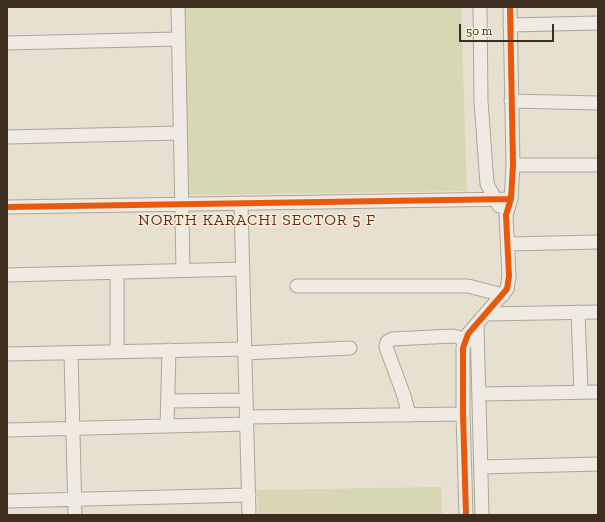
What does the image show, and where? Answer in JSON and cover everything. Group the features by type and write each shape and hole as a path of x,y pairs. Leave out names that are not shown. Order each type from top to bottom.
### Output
{"street":[{"path":"178,7 183,270"},
{"path":"480,7 481,101 487,184 494,200 506,215"},
{"path":"466,515 463,348 468,334 478,325 507,289 509,276 506,215 511,199 513,165 510,7"},
{"path":"510,25 598,23"},
{"path":"7,43 178,39"},
{"path":"511,101 598,103"},
{"path":"7,137 180,133"},
{"path":"513,165 598,165"},
{"path":"7,207 511,199"},
{"path":"241,203 249,515"},
{"path":"508,244 598,242"},
{"path":"7,275 243,269"},
{"path":"116,272 117,352"},
{"path":"297,286 468,286 503,295"},
{"path":"578,312 580,392"},
{"path":"487,314 598,312"},
{"path":"478,325 482,515"},
{"path":"409,415 404,396 386,348 386,342 392,339 453,336 466,339"},
{"path":"7,354 350,348"},
{"path":"167,426 169,350"},
{"path":"71,353 75,515"},
{"path":"480,394 598,392"},
{"path":"168,401 246,400"},
{"path":"7,430 167,426 247,421 463,414"},
{"path":"481,467 598,464"},
{"path":"7,501 249,495"}],"green space":[{"path":"184,7 461,7 467,191 189,195"},
{"path":"441,487 442,515 258,515 257,490"}],"cycle path":[{"path":"466,515 463,348 468,334 507,289 509,276 506,215 511,199 513,165 510,7"},
{"path":"7,207 511,199"}],"district":[{"name":"NORTH KARACHI SECTOR 5 F","path":"257,220"}]}
